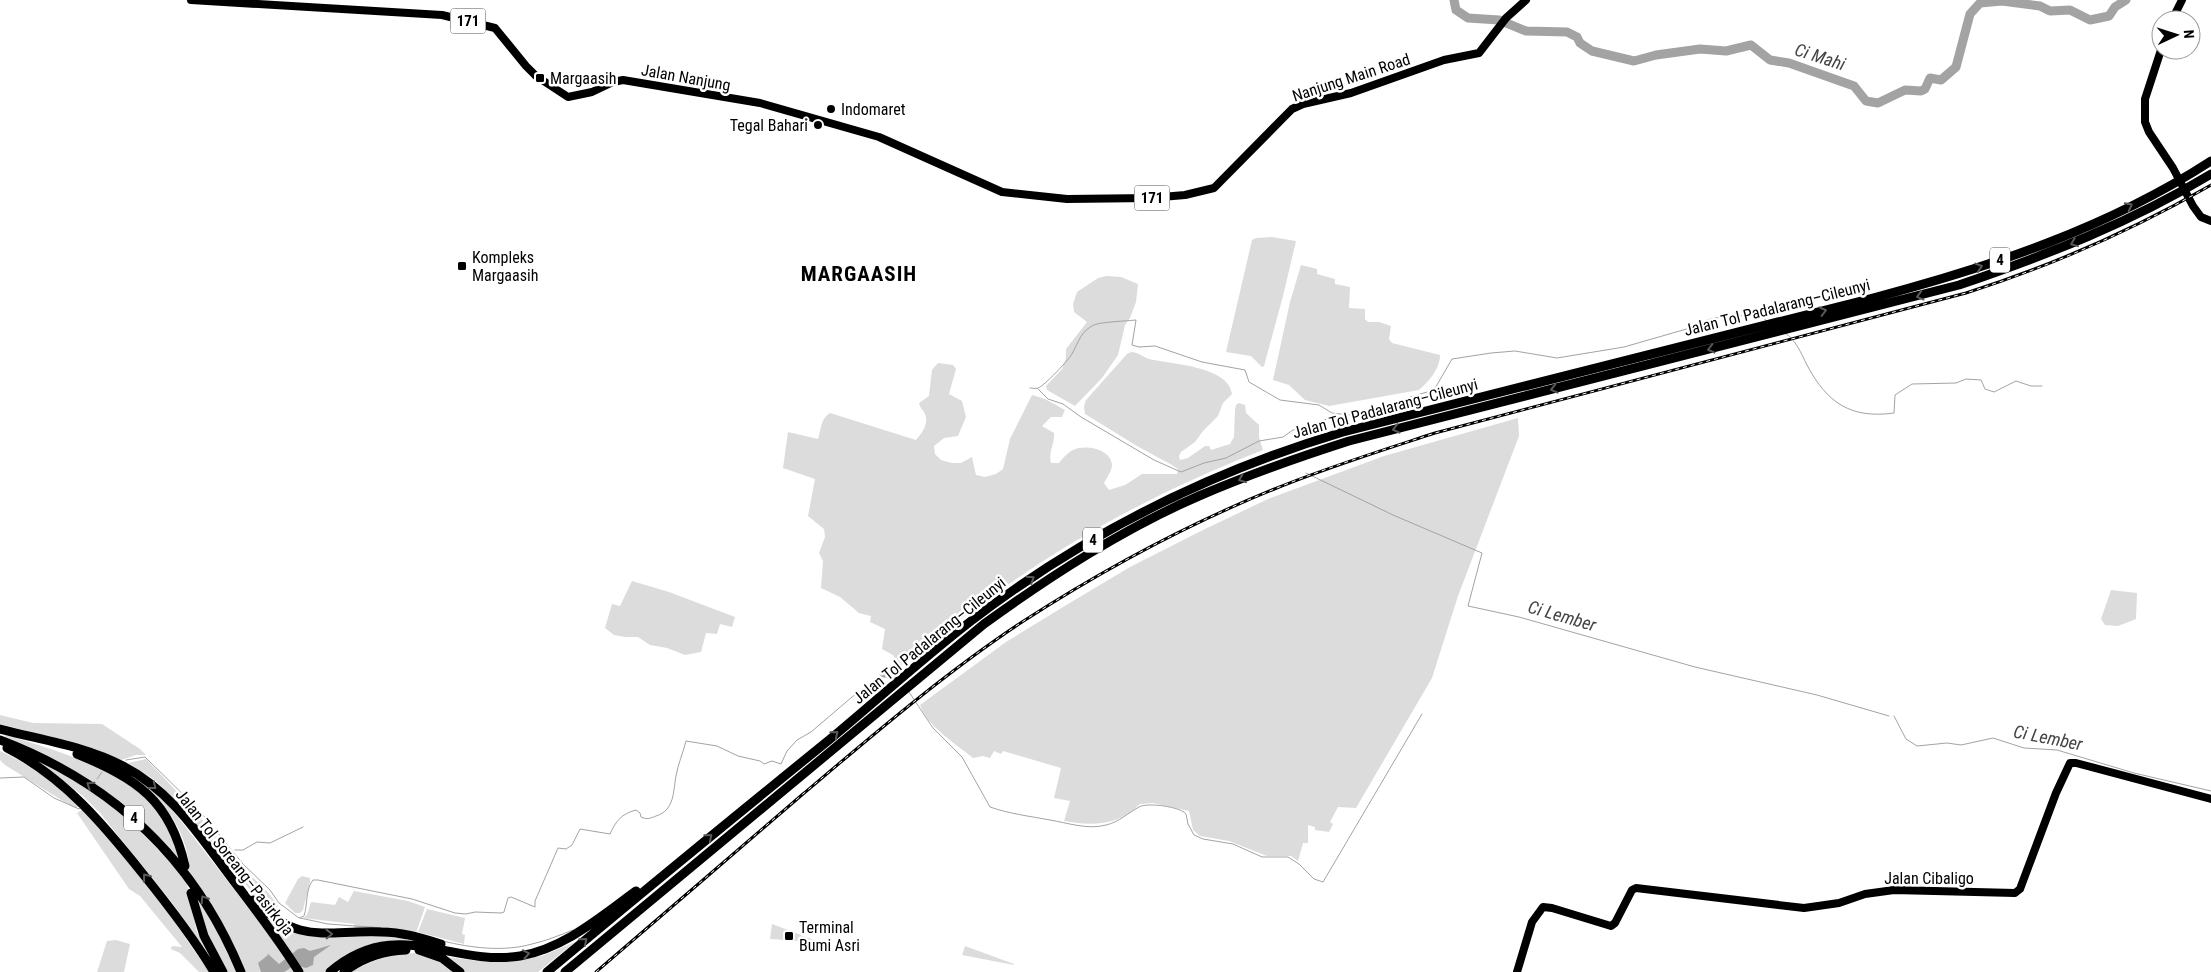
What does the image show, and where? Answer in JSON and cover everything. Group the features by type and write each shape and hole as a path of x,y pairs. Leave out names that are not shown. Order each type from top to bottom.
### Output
{"highway":[{"name":"Jalan Tol Padalarang–Cileunyi","path":"547,972 971,621 1075,550 1161,503 1257,461 1343,432 1922,285 2028,252 2096,223 2211,161"},
{"name":"Jalan Tol Padalarang–Cileunyi","path":"565,972 984,624 1040,584 1137,527 1198,496 1247,476 1349,441 1959,285 2031,261 2100,232 2161,202 2211,174"},
{"name":"Jalan Tol Soreang–Pasirkoja","path":"0,729 87,752 115,762 133,771 155,787 175,806 254,904 299,972"},
{"path":"11,732 85,757 143,790 157,803 170,821 179,842 185,866"},
{"name":"4","path":"0,740 68,771 100,792 155,838 192,881 209,906 242,972"},
{"path":"0,745 43,769 91,812 222,972"},
{"path":"330,972 358,954 391,944 415,944 477,956 499,957 519,956 553,946 584,928 679,862"},
{"path":"191,894 214,972"},
{"path":"254,904 280,921 306,932 328,934 381,932 420,937 477,956"},
{"path":"571,972 618,929"},
{"path":"344,972 359,962 375,955 404,950 418,950 436,956 460,972"}],"main road":[{"name":"Jalan Nanjung","path":"191,0 436,14 481,23 500,31 526,66 564,95 575,96 597,90 617,81 629,81 760,103 879,138 1002,192 1067,199 1150,198 1185,195 1214,188 1292,109 1303,104 1351,93 1444,60 1475,55 1483,50 1504,20 1526,0"},
{"path":"2158,60 2145,99 2144,117 2148,132 2173,168 2201,218 2211,221"},
{"name":"Jalan Cibaligo","path":"1517,972 1532,922 1540,909 1547,906 1612,926 1615,924 1632,890 1639,888 1790,907 1816,907 1842,902 1872,892 1894,890 2017,892 2066,767 2070,763 2211,799"}],"shaded area":[{"path":"1272,237 1296,241 1283,296 1264,366 1262,367 1251,356 1226,352 1252,240"},
{"path":"1301,265 1317,269 1317,274 1335,279 1335,284 1350,287 1349,308 1365,309 1365,319 1368,322 1379,322 1391,326 1389,339 1392,343 1440,355 1436,370 1419,390 1329,406 1305,400 1289,385 1273,380 1290,302"},
{"path":"1106,276 1121,277 1138,284 1136,302 1125,325 1118,355 1102,378 1075,406 1047,390 1046,386 1062,369 1066,358 1066,349 1087,322 1074,312 1073,304 1077,292 1098,278"},
{"path":"1131,352 1149,359 1210,372 1221,377 1228,385 1232,394 1223,403 1218,416 1195,442 1181,452 1180,460 1188,458 1205,446 1209,446 1211,450 1230,444 1234,437 1235,409 1239,403 1245,405 1246,413 1259,425 1259,437 1263,450 1195,479 1128,511 1064,548 989,598 900,667 893,655 882,649 885,629 870,622 871,616 859,613 840,597 821,588 823,561 819,553 825,537 824,529 808,516 815,479 783,468 788,432 818,439 823,421 830,413 916,440 923,431 926,421 925,414 919,403 929,396 932,370 938,363 953,365 956,369 949,394 962,401 966,417 958,436 944,438 934,446 935,454 941,460 961,463 972,457 976,475 985,477 996,474 1003,469 1010,439 1032,395 1045,399 1065,410 1062,417 1051,417 1042,426 1054,433 1050,455 1051,463 1059,463 1069,452 1078,448 1097,449 1111,460 1110,472 1104,483 1109,490 1125,485 1142,474 1177,474 1178,469 1172,465 1085,414 1084,406 1086,400 1127,354"},
{"path":"1518,418 1519,436 1458,596 1432,678 1356,808 1338,807 1330,822 1333,824 1329,832 1315,830 1315,827 1308,825 1308,843 1303,843 1298,861 1291,856 1267,856 1229,841 1200,836 1193,830 1189,811 1153,803 1140,804 1123,817 1104,823 1084,824 1064,821 1070,801 1054,798 1061,768 1003,751 1001,754 994,751 990,758 983,756 973,758 929,720 920,705 1006,642 1130,567 1203,530 1268,499 1384,456"},
{"path":"632,581 669,592 735,617 732,627 720,624 717,634 706,633 701,652 685,655 667,648 650,645 638,637 614,635 605,628 612,604 620,606"},
{"path":"2111,590 2137,593 2136,619 2118,626 2105,625 2101,619"},
{"path":"0,715 33,723 102,724 146,755 136,755 121,760 95,749 0,724"},
{"path":"5,735 88,763 110,773 147,795 164,815 176,848 190,868 181,834 174,820 154,797 114,766 146,784 167,803 250,910 255,907 280,926 311,936 390,937 406,939 406,941 377,943 326,972 245,972 231,939 205,894 159,839 42,754 5,737"},
{"path":"0,751 42,775 81,805 76,808 71,806 5,765 0,760"},
{"path":"30,756 95,792 129,819 186,879 197,932 209,955 170,900 100,813 83,796"},
{"path":"146,759 270,895 278,906 274,912 256,896 209,843 184,809 155,780 128,763"},
{"path":"83,809 104,832 169,914 209,972 199,972 180,953 171,949 172,946 182,947 140,896 129,889 77,813"},
{"path":"302,876 310,878 310,882 303,910 300,913 295,913 285,903 298,879"},
{"path":"354,891 408,901 425,907 416,933 355,929 354,924 303,918 307,915 311,902 335,905 339,897 348,902"},
{"path":"198,899 227,949 237,972 226,972 212,946 200,918"},
{"path":"427,909 465,918 462,934 465,935 464,944 418,932"},
{"path":"772,924 814,940 813,942 770,939"},
{"path":"116,940 130,944 124,972 97,972 107,941"},
{"path":"575,942 538,972 464,972 447,957 486,962 508,961 542,956"},
{"path":"331,945 314,957 313,965 306,968 295,965 284,972 261,972 258,963 268,955 267,953 279,964 298,949 304,948 310,951"},
{"path":"965,946 1014,964 1014,965 962,955"},
{"path":"414,953 434,957 456,972 352,972 382,958"}],"waterway":[{"name":"Ci Mahi","path":"1454,0 1456,10 1468,18 1499,20 1526,31 1567,32 1577,37 1580,43 1592,51 1634,61 1656,55 1700,49 1726,51 1751,45 1770,60 1789,63 1854,86 1866,101 1878,103 1905,90 1921,91 1925,89 1930,78 1941,80 1956,67 1970,14 1980,3 2002,1 2040,6 2050,11 2070,10 2090,20 2109,16 2115,7 2126,0"},
{"path":"1030,388 1041,386 1057,372 1071,355 1086,330 1097,324 1114,322 1136,320 1132,345 1139,347 1155,346 1202,362 1245,370 1249,382 1280,400 1319,405 1332,413 1349,415 1434,390 1452,359 1515,351 1557,358 1624,347 1690,328 1710,319 1731,315 1762,317 1767,321"},
{"path":"1785,333 1795,343 1823,389 1842,406 1865,413 1894,413 1895,395 1912,384 1956,383 1966,379 1981,380 1985,389 1994,392 2016,381 2031,386 2042,386"},
{"path":"1038,389 1048,399 1063,404 1081,417 1154,460 1181,472 1204,463 1226,458 1259,441 1283,437 1293,430 1319,423 1336,414"},
{"name":"Ci Lember","path":"1306,473 1393,515 1482,553 1468,606 1519,617 1695,667 1817,695 1889,716"},
{"path":"126,760 145,757 199,810 243,864 270,890 279,903 299,918 304,916 309,888 313,880 412,899 455,913 501,913 504,912 508,898 511,897 535,907 535,901 558,848 566,849 572,845 580,829 610,834 614,825 626,814 636,810 640,813 641,817 647,819 667,809 672,799 686,741 717,746 738,756 760,761 764,764 772,761 781,764 787,751 797,740 811,732 884,673"},
{"path":"884,673 893,673"},
{"path":"909,692 933,728 962,757 990,807 1020,815 1092,827 1111,824 1139,807 1149,805 1171,807 1186,814 1188,824 1194,835 1203,839 1233,844 1262,857 1288,857 1299,864 1314,879 1323,882 1422,714"},
{"name":"Ci Lember","path":"1894,716 1906,739 1917,746 1947,743 1961,745 1993,738 2024,748 2057,750 2134,773 2211,791"},
{"path":"97,779 102,772"},
{"path":"0,778 24,777 54,798 79,809 81,807"},
{"path":"235,850 243,850 257,842 270,843 303,827"},
{"path":"300,918 328,924 398,929"},
{"path":"443,941 465,946 510,948 537,943 573,930"}],"railway":[{"path":"596,972 856,749 965,662 1022,622 1082,585 1144,550 1208,518 1292,482 1435,433 1966,293 2030,271 2092,246 2211,185"}],"place":[{"name":"Margaasih","path":"540,78"},
{"name":"Indomaret","path":"831,109"},
{"name":"Tegal Bahari","path":"818,125"},
{"name":"Kompleks Margaasih","path":"462,266"},
{"name":"Terminal Bumi Asri","path":"789,936"}],"district":[{"name":"MARGAASIH","path":"859,274"}]}
